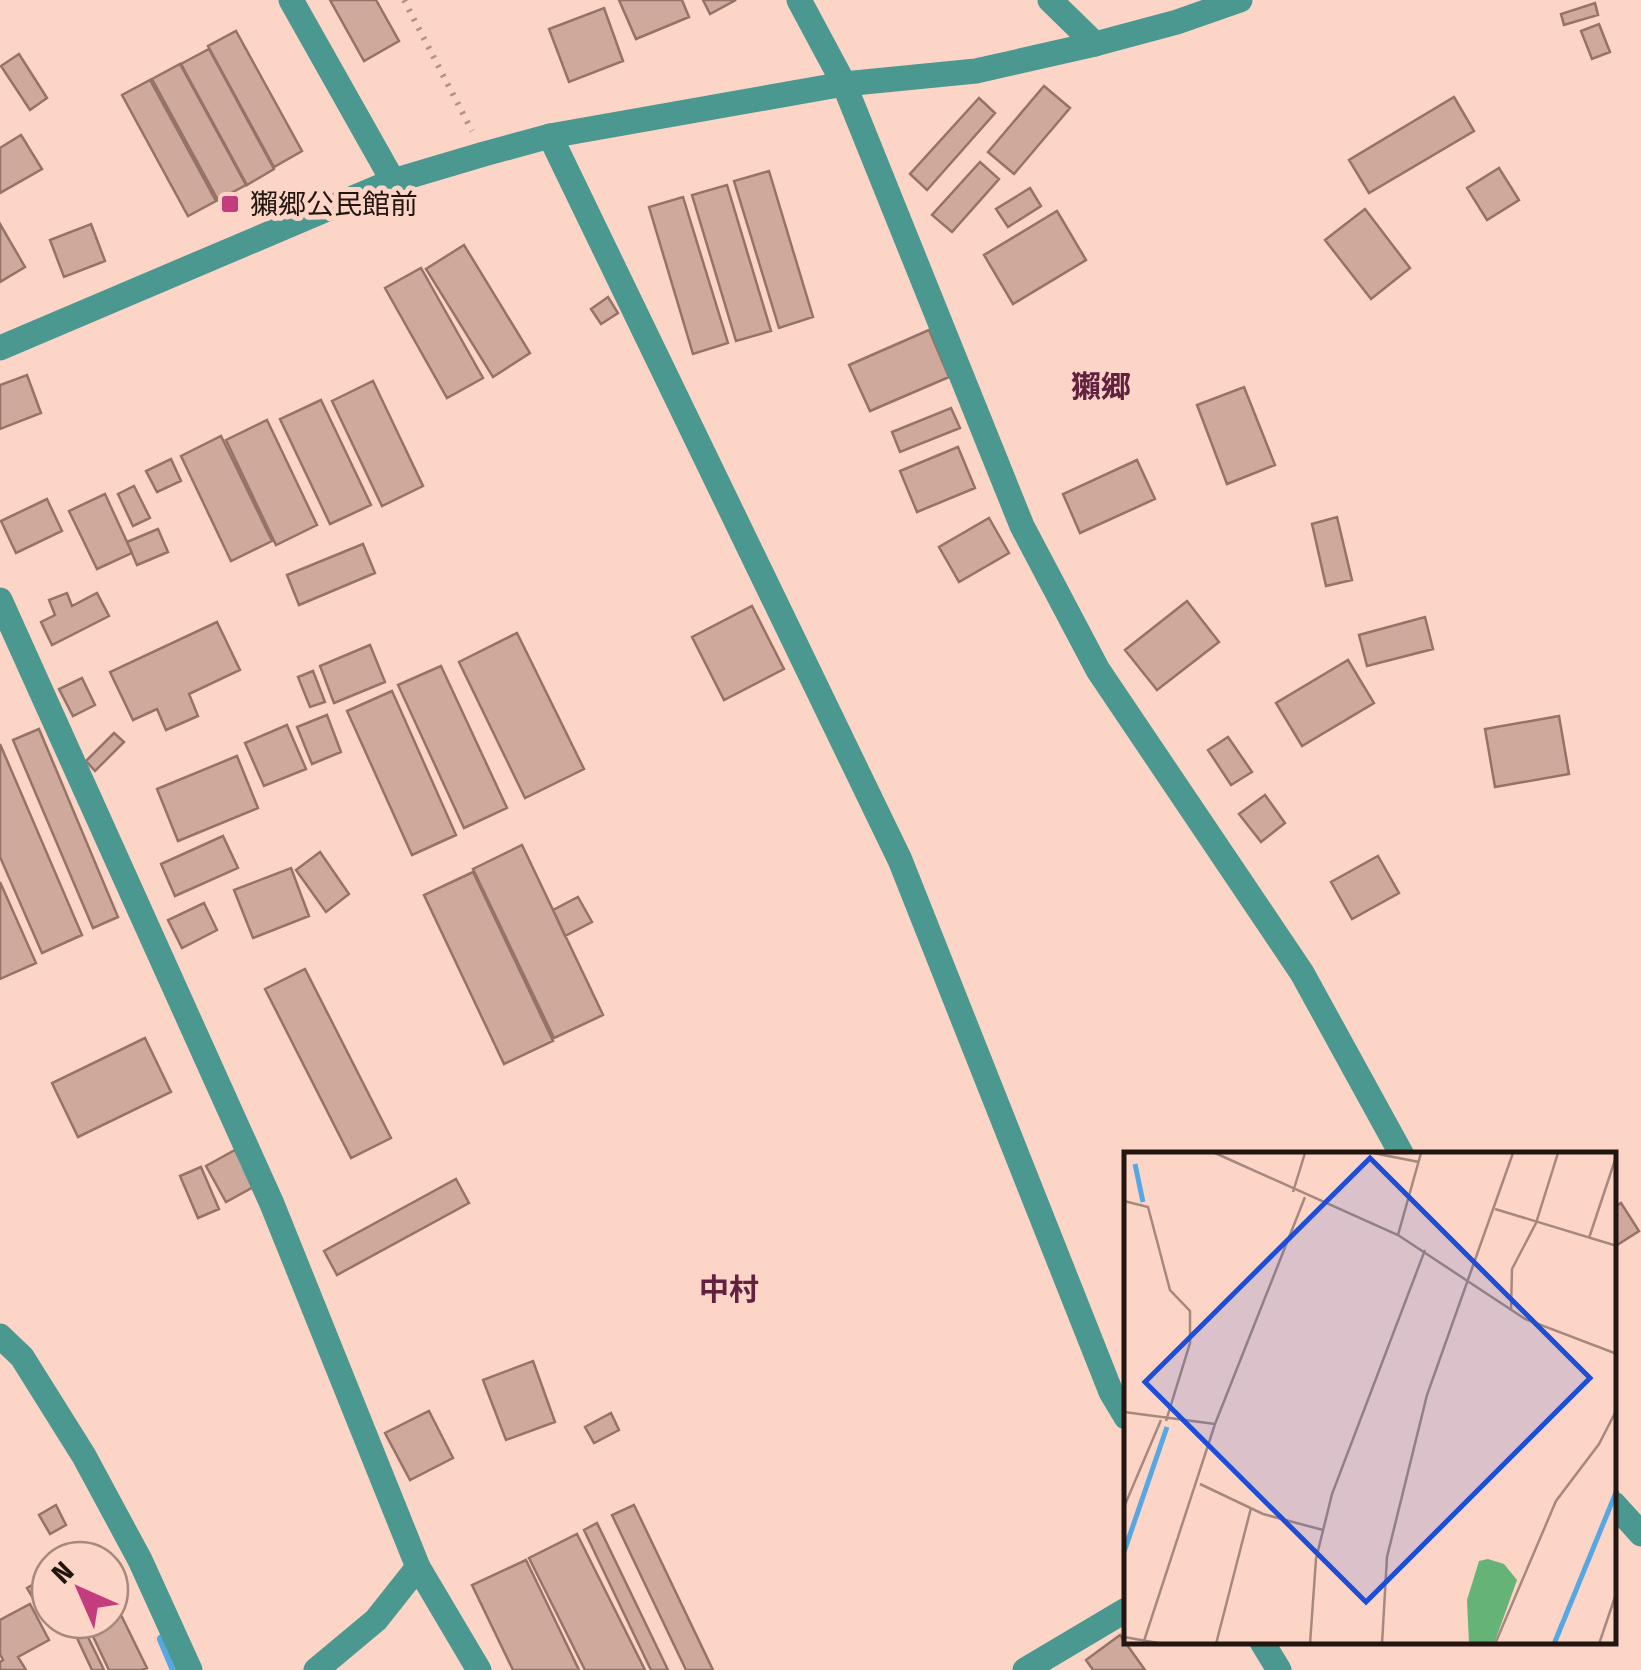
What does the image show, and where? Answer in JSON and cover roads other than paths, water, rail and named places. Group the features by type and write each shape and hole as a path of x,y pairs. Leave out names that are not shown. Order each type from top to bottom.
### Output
{"street":[{"path":"292,0 393,181"},
{"path":"800,0 844,84 1038,558 1098,670 1302,972 1400,1152"},
{"path":"1050,0 1095,44"},
{"path":"0,348 393,181 484,154 550,136 844,84 976,72 1178,22 1240,0"},
{"path":"550,136 900,860 1111,1392 1124,1414"},
{"path":"0,600 272,1204 418,1567 479,1670"},
{"path":"0,1336 22,1357 84,1456 140,1560 190,1670"},
{"path":"1616,1506 1641,1534"},
{"path":"316,1670 376,1620 418,1567"},
{"path":"1025,1670 1124,1611"},
{"path":"1264,1645 1279,1670"}],"waterway":[{"path":"162,1639 175,1670"}],"place":[{"name":"獺郷公民館前","path":"230,204"}],"district":[{"name":"獺郷","path":"1101,387"},
{"name":"中村","path":"729,1290"}]}
